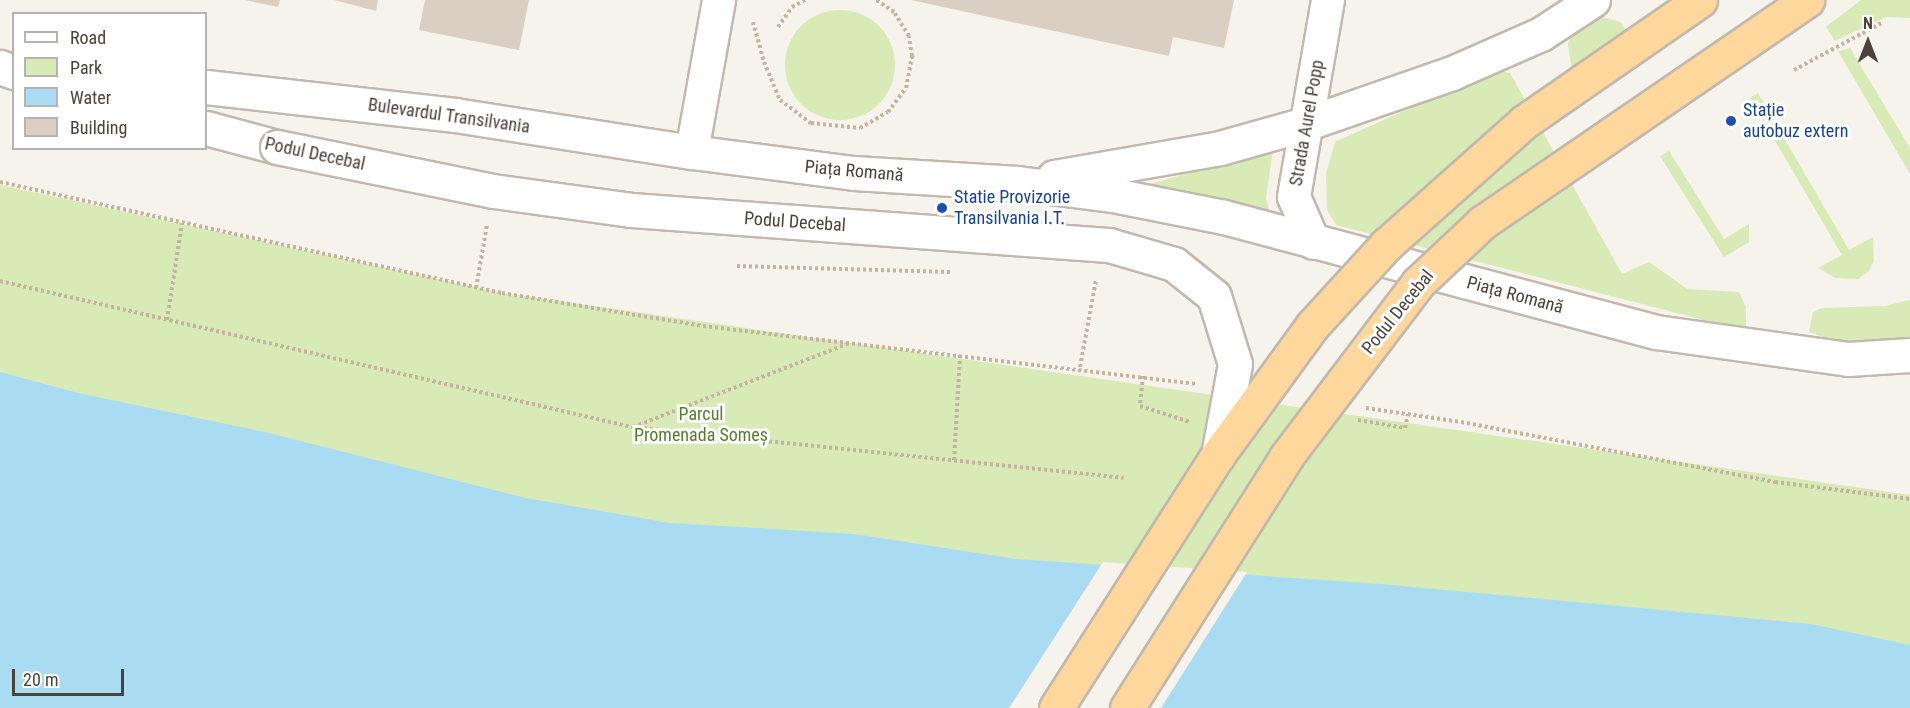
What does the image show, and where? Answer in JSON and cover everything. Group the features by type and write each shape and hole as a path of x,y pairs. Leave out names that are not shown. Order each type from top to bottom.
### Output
{"main road":[{"name":"Podul Decebal","path":"1056,708 1218,455 1312,326 1386,245 1524,122 1700,0"},
{"name":"Podul Decebal","path":"1127,708 1286,457 1418,282 1483,222 1807,0"}],"street":[{"path":"692,153 719,0"},
{"name":"Strada Aurel Popp","path":"1314,243 1294,197 1328,0"},
{"name":"Piața Romană","path":"1018,183 1220,148 1305,124 1452,73 1541,34 1593,0"},
{"name":"Bulevardul Transilvania","path":"207,87 455,115 692,153"},
{"name":"Podul Decebal","path":"207,128 277,147 493,191 631,210 1109,245 1174,264 1214,296 1235,364 1218,455"},
{"name":"Piața Romană","path":"692,153 854,173 1018,183 1113,195 1224,217 1314,243 1656,332 1848,359 1910,355"}],"path":[{"path":"777,27 792,7 805,0"},
{"path":"753,22 764,62 780,100 811,123 860,128 888,112 906,88 912,56 909,36 894,12 876,0"},
{"path":"1794,70 1883,22"},
{"path":"0,182 476,288 704,327 1080,367 1200,384"},
{"path":"476,288 493,191"},
{"path":"167,320 182,222"},
{"path":"737,266 958,273"},
{"path":"1080,367 1097,274 1086,274"},
{"path":"0,281 632,427 1123,478"},
{"path":"632,427 851,343"},
{"path":"954,460 960,355"},
{"path":"1143,376 1140,406 1194,423"},
{"path":"1362,408 1408,414 1775,482 1910,499"},
{"path":"1319,414 1405,428 1408,414"},
{"path":"1353,421 1362,421"}],"green space":[{"path":"1861,0 1910,0 1910,18 1886,17 1835,41 1826,27"},
{"path":"840,10 861,14 879,26 891,44 895,65 891,86 879,104 861,116 840,120 819,116 801,104 789,86 785,65 789,44 801,26 819,14"},
{"path":"1595,15 1620,22 1630,35 1572,70 1568,44 1572,31"},
{"path":"1850,48 1910,148 1910,174 1838,51"},
{"path":"1494,70 1510,73 1622,274 1649,262 1687,289 1739,292 1746,307 1746,327 1727,326 1336,225 1327,210 1326,174 1335,142"},
{"path":"1758,93 1849,250 1873,237 1874,261 1869,271 1858,279 1836,278 1818,268 1842,255 1750,98"},
{"path":"1273,149 1266,198 1272,220 1140,187"},
{"path":"1669,151 1724,239 1749,224 1749,242 1724,257 1660,156"},
{"name":"Parcul Promenada Someș","path":"0,185 502,293 1910,495 1910,708 0,708"},
{"path":"1910,300 1910,339 1881,345 1837,342 1809,332 1813,312 1822,308 1885,306"}],"water":[{"path":"0,372 78,393 269,433 526,498 670,523 854,534 1016,559 1381,584 1811,624 1910,645 1910,708 0,708"}],"pier":[{"path":"1103,562 1247,572 1161,708 1009,708"}],"building":[{"path":"245,0 280,0 278,7"},
{"path":"334,0 378,0 376,11"},
{"path":"425,0 529,0 519,50 419,30"},
{"path":"911,0 1234,0 1224,48 1173,37 1169,56"}],"place":[{"name":"Stație autobuz extern","path":"1731,121"},
{"name":"Statie Provizorie Transilvania I.T.","path":"942,208"}]}
